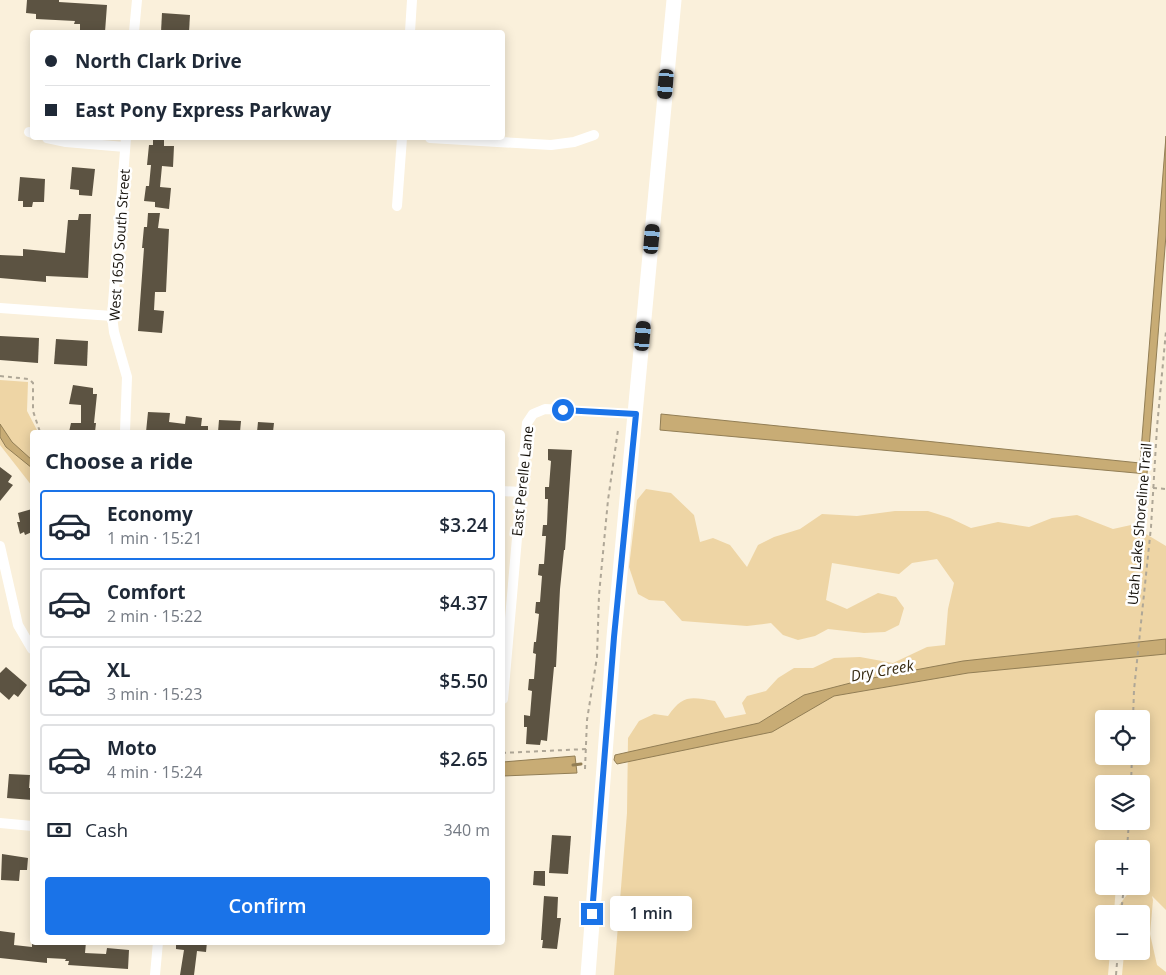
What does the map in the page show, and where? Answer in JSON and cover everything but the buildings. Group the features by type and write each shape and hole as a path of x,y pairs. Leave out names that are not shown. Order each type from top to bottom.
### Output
{"street":[{"path":"134,30 137,0"},
{"path":"410,30 412,0"},
{"path":"588,975 614,637 674,0"},
{"path":"465,140 551,145 574,142 594,135"},
{"path":"56,140 66,142 126,142"},
{"path":"397,206 402,140"},
{"name":"West 1650 South Street","path":"125,430 128,381 114,332 112,316 126,142"},
{"path":"0,308 112,316"},
{"name":"East Perelle Lane","path":"505,651 526,426 533,414 545,409 636,414"},
{"path":"505,491 520,492"},
{"path":"0,546 18,626 30,646"},
{"path":"0,823 30,826"},
{"path":"155,975 158,945"}],"path":[{"name":"Utah Lake Shoreline Trail","path":"1134,710 1166,331"},
{"path":"0,376 29,379 34,383 33,411 39,430"},
{"path":"585,769 587,720 597,657 599,595 608,500 618,430"},
{"path":"1153,488 1166,489"},
{"path":"505,753 586,749"},
{"path":"1116,975 1117,960"}],"shaded area":[{"path":"1166,136 1166,235 1147,474 660,430 661,414 1140,463"},
{"path":"0,380 28,382 27,411 37,430 30,430 30,483 0,445"},
{"path":"0,424 12,442 30,458 30,466 6,447 0,437"},
{"path":"646,489 671,493 694,515 700,542 713,538 730,545 747,567 758,545 774,537 800,529 822,514 857,516 895,511 928,511 950,518 971,528 998,522 1029,527 1052,518 1077,515 1113,529 1131,525 1166,546 1166,910 1152,896 1150,934 1150,905 1119,905 1127,895 1150,895 1150,840 1095,840 1095,895 1115,895 1115,905 1095,905 1095,960 1109,960 1108,975 614,975 627,813 628,738 639,721 654,714 668,716 678,704 694,698 715,701 725,718 746,714 742,703 747,696 766,691 778,678 794,668 813,668 834,658 860,657 893,663 927,647 945,645 948,609 954,583 937,559 912,563 899,574 832,563 826,600 847,609 878,593 896,597 904,608 899,625 885,632 864,633 828,629 815,636 798,640 783,635 771,623 747,626 682,621 664,601 649,600 638,594 629,567 637,500"},
{"path":"1166,639 1166,654 968,673 834,696 772,732 617,764 614,760 615,755 759,723 804,695 862,680 963,661"},
{"path":"575,756 577,773 505,776 505,762"},
{"path":"1150,934 1157,965 1166,972 1166,975 1122,975 1123,960 1150,960"}],"waterway":[{"name":"Dry Creek","path":"573,765 581,764"}],"route":[{"path":"563,410 636,414 614,637 592,914"}]}
